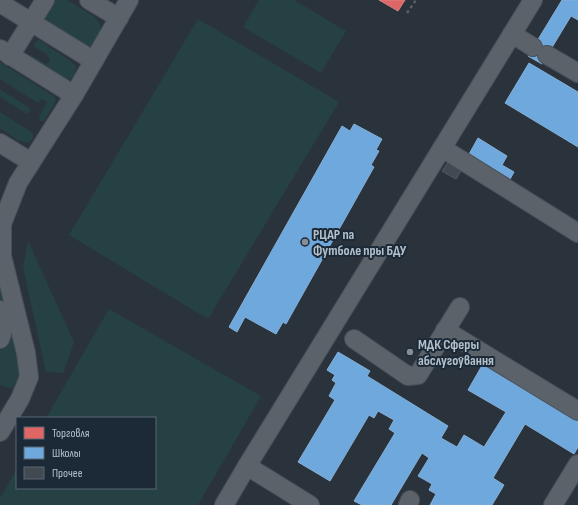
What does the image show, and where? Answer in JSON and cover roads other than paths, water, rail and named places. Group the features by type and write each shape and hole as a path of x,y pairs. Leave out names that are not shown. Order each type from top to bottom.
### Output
{"lane":[{"path":"46,0 32,22 5,53 74,95"},
{"path":"89,0 119,18"},
{"path":"0,432 20,399 29,377 26,353 4,279 2,224 18,183 74,95 129,0"},
{"path":"224,505 533,0"},
{"path":"0,3 94,61"},
{"path":"512,34 578,73"},
{"path":"0,143 31,162"},
{"path":"442,148 578,233"},
{"path":"354,340 408,376 418,375 460,307"},
{"path":"0,310 4,321 0,338"},
{"path":"445,330 578,411"},
{"path":"553,505 578,464"},
{"path":"247,466 310,505"}],"place":[{"name":"РЦАР па Футболе пры БДУ","path":"305,242"},
{"name":"МДК Сферы абслугоўвання","path":"410,352"}]}
